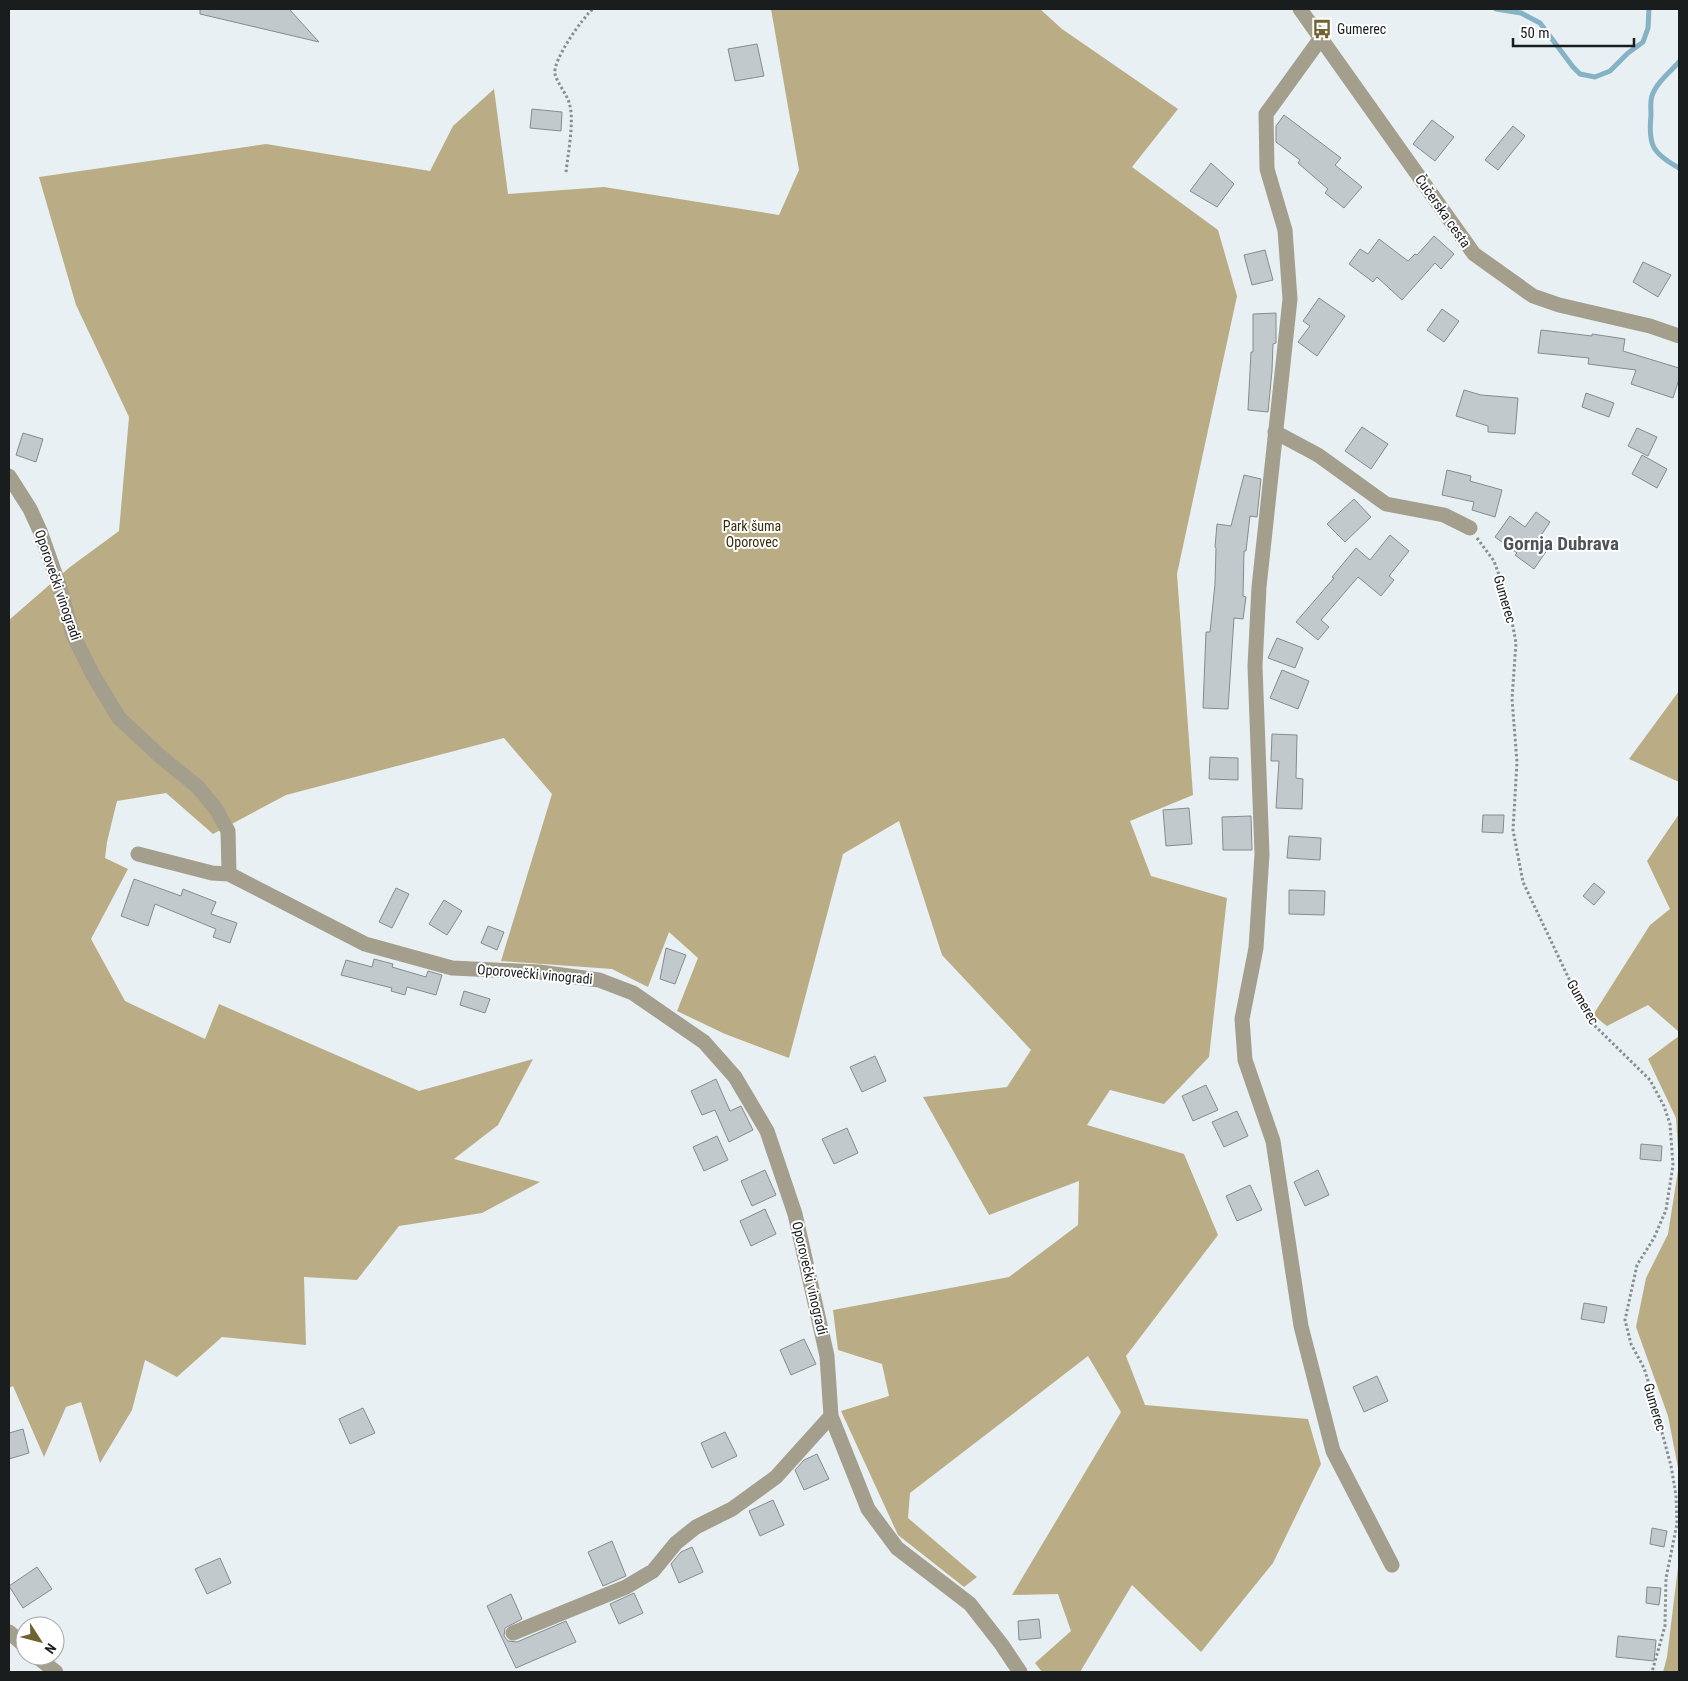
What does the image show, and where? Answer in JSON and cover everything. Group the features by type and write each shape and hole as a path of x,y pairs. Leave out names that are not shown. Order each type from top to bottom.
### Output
{"street":[{"name":"Čučerska cesta","path":"1300,9 1474,254 1533,296 1559,305 1650,326 1679,336"},
{"path":"1321,38 1266,114 1267,169 1285,230 1290,299 1258,587 1255,666 1262,854 1256,948 1242,1019 1245,1060 1273,1141 1302,1326 1333,1451 1392,1565"},
{"path":"1276,432 1318,455 1386,504 1444,515 1470,528"},
{"name":"Oporovečki vinogradi","path":"9,476 30,509 40,531 59,584 73,635 92,675 119,718 161,757 198,787 216,809 228,831 228,874 365,944 452,968 539,972 599,980 633,993 704,1042 735,1078 767,1131 795,1214 828,1356 831,1416 868,1509 897,1548 970,1604 1020,1672"},
{"path":"138,854 212,873 228,874"},
{"path":"513,1633 626,1587 653,1572 676,1542 696,1527 732,1509 776,1477 831,1416"}],"path":[{"path":"566,172 571,120 570,106 554,73 557,61 570,39 589,12 594,9"},
{"name":"Gumerec","path":"1470,528 1494,561 1508,600 1516,643 1512,699 1517,762 1513,830 1523,882 1591,1022 1650,1080 1664,1106 1670,1124 1673,1165 1666,1210 1654,1238 1637,1265 1625,1320 1631,1344 1644,1368 1649,1384 1667,1449 1676,1495 1677,1524 1666,1578 1665,1626 1652,1672"}],"green space":[{"name":"Park šuma Oporovec","path":"771,9 1040,9 1062,29 1178,109 1132,167 1218,230 1237,296 1177,574 1193,795 1130,821 1151,876 1227,898 1209,1057 1164,1104 1110,1090 1087,1125 1184,1154 1218,1235 1126,1356 1145,1405 1308,1419 1321,1464 1273,1563 1201,1652 1132,1585 1080,1672 1042,1672 1035,1663 1071,1631 1058,1594 1012,1595 1121,1412 1088,1356 910,1493 908,1518 977,1577 964,1587 898,1535 841,1411 889,1396 882,1364 838,1350 833,1310 1009,1277 1078,1225 1079,1181 989,1215 923,1097 1007,1087 1031,1050 942,955 899,821 843,854 789,1058 725,1034 677,1011 698,958 669,932 648,987 612,969 501,961 552,794 504,738 286,795 213,834 166,793 117,801 105,858 128,869 91,939 125,1001 205,1039 219,1004 419,1091 533,1059 498,1125 454,1159 540,1182 482,1213 399,1226 357,1280 304,1277 306,1345 222,1337 177,1377 145,1360 132,1410 100,1463 81,1402 66,1407 44,1457 13,1386 9,1388 9,620 70,567 119,531 129,417 76,305 39,177 266,144 430,171 453,126 494,89 508,194 604,187 779,215 799,170"},
{"path":"1679,691 1679,782 1629,759"},
{"path":"1679,814 1679,1032 1648,1005 1607,1026 1593,1015 1650,925 1670,909 1647,861"},
{"path":"1679,1036 1679,1164 1676,1118 1648,1059"},
{"path":"1679,1164 1679,1473 1668,1416 1636,1327 1646,1278 1668,1234"},
{"path":"1679,1559 1679,1672 1663,1672 1667,1657"}],"building":[{"path":"200,9 289,9 319,42 200,14"},
{"path":"757,44 764,76 735,81 728,49"},
{"path":"532,109 562,112 561,131 530,128"},
{"path":"1284,115 1341,158 1335,165 1362,187 1344,208 1325,193 1328,189 1298,163 1300,160 1276,142 1276,126"},
{"path":"1432,120 1454,137 1435,161 1413,144"},
{"path":"1513,126 1525,136 1498,170 1485,160"},
{"path":"1211,163 1234,184 1217,207 1190,191"},
{"path":"1434,236 1454,254 1441,269 1435,263 1402,300 1377,277 1373,282 1349,264 1360,249 1368,254 1379,239 1408,261 1415,254 1417,255"},
{"path":"1265,250 1273,280 1252,285 1244,255"},
{"path":"1643,262 1671,275 1658,297 1633,282"},
{"path":"1319,298 1345,316 1317,356 1298,342 1310,326 1303,321"},
{"path":"1442,309 1459,321 1444,342 1427,330"},
{"path":"1276,313 1276,343 1273,344 1268,412 1248,410 1251,352 1253,352 1253,314"},
{"path":"1541,330 1625,339 1623,351 1679,368 1679,379 1673,398 1631,384 1636,370 1588,364 1589,358 1538,353"},
{"path":"1464,390 1481,395 1518,398 1515,434 1488,432 1488,426 1456,416"},
{"path":"1586,393 1614,403 1609,417 1582,407"},
{"path":"1362,427 1388,444 1371,469 1345,451"},
{"path":"1637,428 1657,437 1648,456 1628,446"},
{"path":"23,433 43,439 36,462 16,455"},
{"path":"1642,455 1667,469 1657,488 1632,474"},
{"path":"1447,470 1471,476 1470,481 1502,490 1495,517 1472,510 1474,502 1442,495"},
{"path":"1244,475 1261,479 1257,517 1250,516 1246,551 1244,551 1243,596 1246,597 1243,619 1234,618 1228,709 1203,708 1206,632 1210,632 1215,584 1217,524 1231,526"},
{"path":"1354,499 1371,517 1345,542 1327,524"},
{"path":"1536,512 1550,522 1536,543 1547,550 1534,569 1515,555 1517,553 1495,537 1510,516 1525,527"},
{"path":"1390,535 1409,551 1389,576 1394,580 1381,596 1358,577 1321,620 1329,627 1318,640 1296,622 1334,578 1332,577 1356,548 1370,560"},
{"path":"1277,638 1303,648 1295,668 1268,658"},
{"path":"1282,670 1309,681 1298,709 1270,698"},
{"path":"1272,734 1297,735 1296,778 1303,779 1302,809 1276,808 1279,761 1271,761"},
{"path":"1210,757 1238,758 1238,780 1209,779"},
{"path":"1189,808 1192,844 1166,846 1163,810"},
{"path":"1483,815 1504,815 1503,833 1482,832"},
{"path":"1251,816 1252,850 1223,850 1222,817"},
{"path":"1289,836 1321,838 1320,860 1287,858"},
{"path":"134,879 181,896 183,889 216,902 211,914 237,923 230,943 213,937 216,929 155,904 148,926 121,916"},
{"path":"1594,883 1605,892 1594,905 1583,896"},
{"path":"396,888 409,894 392,928 379,922"},
{"path":"1289,890 1325,891 1324,915 1289,914"},
{"path":"444,900 462,911 447,935 429,924"},
{"path":"488,926 504,932 497,950 481,943"},
{"path":"666,948 686,955 675,984 660,979"},
{"path":"374,959 393,964 392,967 426,977 428,971 442,975 436,995 407,987 405,995 391,991 392,988 341,975 346,960 372,967"},
{"path":"464,991 490,999 485,1013 460,1005"},
{"path":"875,1056 886,1081 862,1092 850,1067"},
{"path":"716,1079 730,1111 741,1106 753,1130 729,1142 715,1110 702,1115 691,1091"},
{"path":"1206,1085 1218,1110 1193,1121 1182,1096"},
{"path":"1237,1111 1248,1136 1224,1147 1212,1122"},
{"path":"847,1128 858,1153 834,1164 822,1139"},
{"path":"717,1136 728,1160 704,1171 693,1147"},
{"path":"1641,1144 1662,1146 1661,1161 1640,1159"},
{"path":"765,1170 776,1195 752,1206 741,1181"},
{"path":"1318,1170 1329,1195 1305,1206 1294,1182"},
{"path":"1250,1185 1262,1210 1237,1221 1226,1196"},
{"path":"765,1209 776,1234 751,1246 740,1221"},
{"path":"1584,1303 1607,1307 1604,1323 1581,1319"},
{"path":"804,1339 816,1364 791,1375 780,1350"},
{"path":"1377,1376 1388,1401 1364,1412 1353,1387"},
{"path":"363,1408 375,1433 350,1444 339,1419"},
{"path":"23,1429 29,1453 9,1459 9,1433"},
{"path":"725,1432 737,1456 712,1468 701,1443"},
{"path":"817,1454 829,1479 804,1490 795,1470 804,1460"},
{"path":"773,1500 784,1525 760,1536 749,1511"},
{"path":"1652,1528 1667,1531 1664,1547 1650,1544"},
{"path":"612,1541 626,1576 603,1586 588,1552"},
{"path":"692,1547 703,1572 679,1583 671,1564 681,1552"},
{"path":"220,1558 231,1583 207,1594 195,1569"},
{"path":"37,1567 52,1589 23,1608 9,1586"},
{"path":"1647,1587 1661,1588 1659,1605 1646,1603"},
{"path":"634,1593 643,1613 619,1624 610,1604"},
{"path":"511,1594 522,1619 505,1628 504,1636 508,1641 517,1642 566,1621 576,1642 516,1668 487,1606"},
{"path":"1039,1619 1041,1638 1019,1640 1018,1621"},
{"path":"1618,1636 1656,1640 1654,1661 1616,1657"}],"waterway":[{"path":"1496,9 1521,13 1540,23 1580,74 1595,77 1610,71 1628,53 1643,42 1648,28 1649,9"},
{"path":"1679,62 1654,91 1651,100 1650,125 1651,141 1657,153 1679,168"}],"place":[{"name":"Gumerec","path":"1322,29"}],"district":[{"name":"Gornja Dubrava","path":"1561,543"}]}
